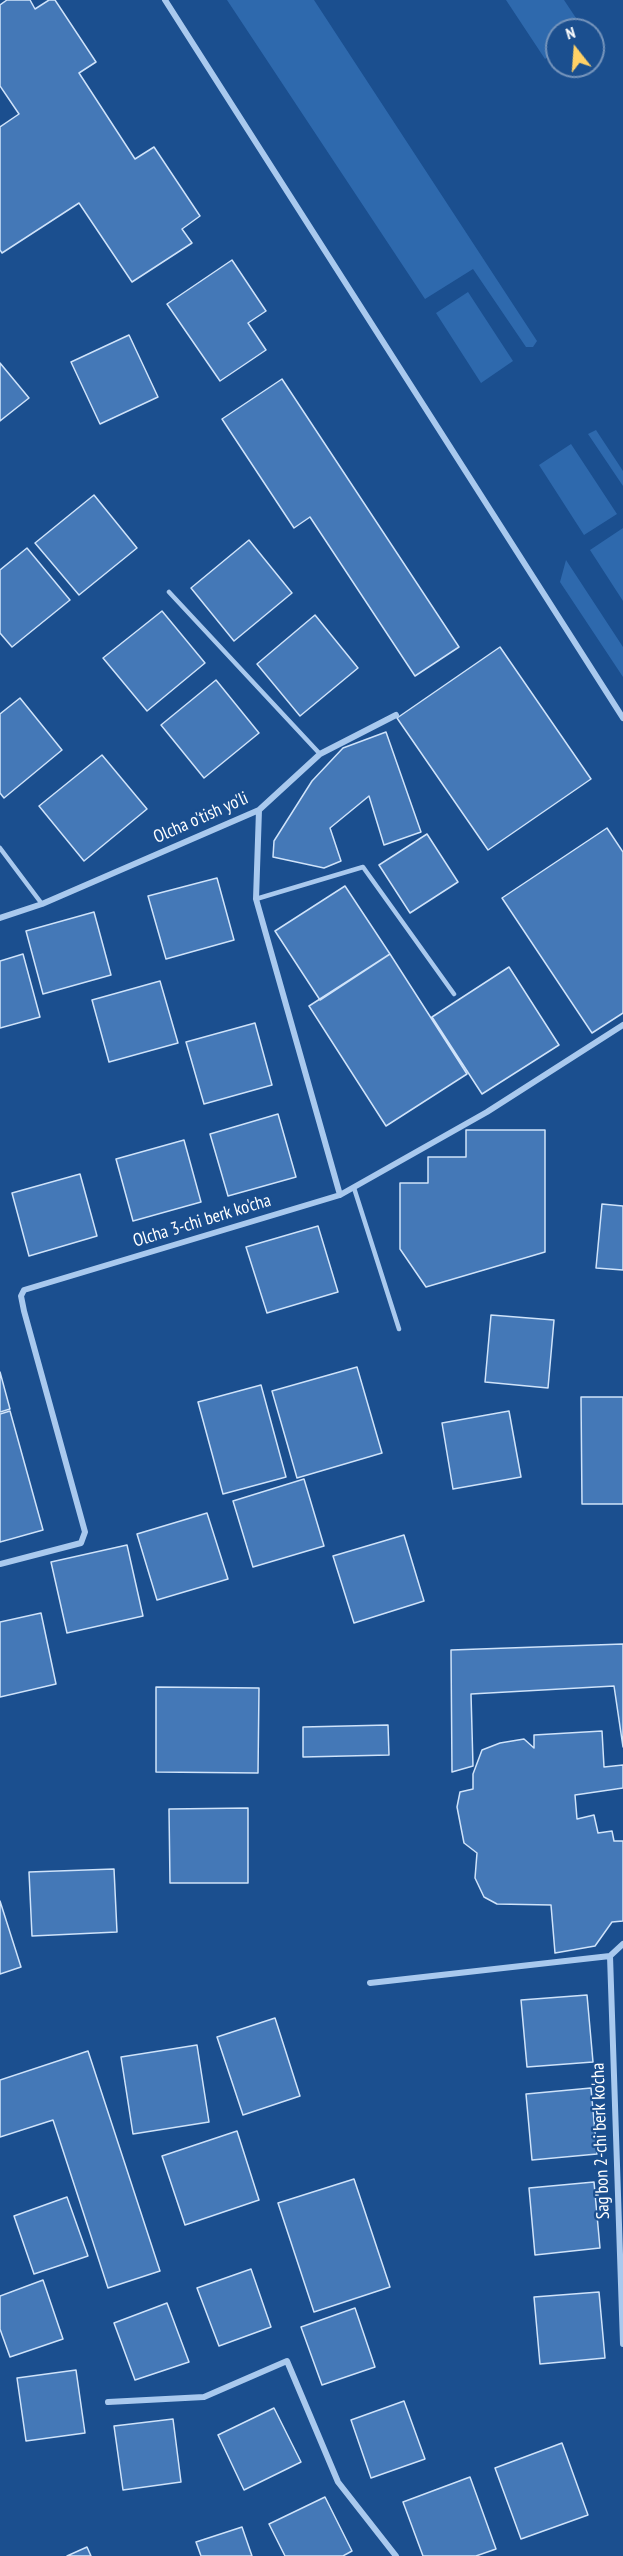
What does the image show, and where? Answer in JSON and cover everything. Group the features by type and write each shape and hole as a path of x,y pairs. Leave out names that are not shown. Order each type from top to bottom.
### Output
{"street":[{"path":"165,0 623,718"},
{"name":"Olcha o'tish yo'li","path":"0,918 42,904 260,810 320,754 396,716"},
{"path":"260,810 256,899 340,1195 488,1112 623,1024"},
{"name":"Olcha 3-chi berk ko'cha","path":"0,1564 81,1543 85,1532 24,1311 21,1296 24,1290 340,1195"},
{"path":"369,1983 610,1956 623,1944"},
{"name":"Sag'bon 2-chi berk ko'cha","path":"610,1956 623,2344"},
{"path":"108,2402 204,2397 287,2361 338,2482 396,2556"}],"lane":[{"path":"169,591 320,754"},
{"path":"0,848 42,904"},
{"path":"256,899 363,867 454,994"},
{"path":"354,1188 399,1329"}],"shaded area":[{"path":"227,0 314,0 537,341 533,347 526,347 473,269 425,299"},
{"path":"506,0 564,0 576,18 545,18 545,59"},
{"path":"468,292 513,361 481,383 436,313"},
{"path":"596,430 623,471 623,486 588,434"},
{"path":"571,444 617,514 584,535 539,465"},
{"path":"623,528 623,601 590,550"},
{"path":"566,560 623,647 623,677 560,582"}],"building":[{"path":"7,0 30,0 35,9 49,0 55,0 96,62 79,73 135,159 154,147 200,216 182,229 192,243 132,282 79,203 2,253 0,250 0,127 19,114 0,86 0,5"},
{"path":"232,260 266,311 248,323 266,350 220,381 167,304"},
{"path":"129,335 158,397 100,424 71,362"},
{"path":"0,363 29,398 0,421"},
{"path":"282,379 459,647 415,676 310,517 294,528 222,419"},
{"path":"94,495 137,548 79,595 35,543"},
{"path":"249,540 292,593 234,641 191,588"},
{"path":"27,548 70,600 12,647 0,633 0,570"},
{"path":"162,611 205,663 147,711 103,658"},
{"path":"315,615 358,668 300,716 257,664"},
{"path":"500,647 591,779 488,850 397,718"},
{"path":"216,680 259,733 204,778 161,725"},
{"path":"20,698 62,750 4,798 0,793 0,714"},
{"path":"386,732 421,832 384,845 369,796 330,828 341,861 324,868 273,857 274,841 312,781 343,748"},
{"path":"102,755 147,809 84,861 39,806"},
{"path":"607,828 623,852 623,1013 592,1033 502,898"},
{"path":"427,834 458,882 410,913 379,865"},
{"path":"217,878 234,940 166,959 148,896"},
{"path":"345,886 390,954 320,1000 275,931"},
{"path":"94,912 111,975 43,994 26,931"},
{"path":"23,954 40,1017 0,1028 0,961"},
{"path":"390,954 467,1074 386,1126 309,1006"},
{"path":"509,967 559,1045 482,1094 432,1017"},
{"path":"160,981 178,1043 109,1062 92,1000"},
{"path":"255,1023 272,1085 204,1104 186,1042"},
{"path":"278,1114 296,1177 228,1196 210,1134"},
{"path":"466,1130 545,1130 545,1252 426,1287 400,1249 400,1183 428,1183 428,1157 466,1157"},
{"path":"184,1140 201,1202 133,1221 116,1159"},
{"path":"80,1174 97,1236 29,1256 12,1193"},
{"path":"602,1204 623,1206 623,1270 596,1268"},
{"path":"318,1226 338,1292 267,1313 246,1247"},
{"path":"491,1315 554,1320 548,1388 485,1382"},
{"path":"357,1367 382,1453 297,1478 272,1391"},
{"path":"0,1372 10,1409 0,1412"},
{"path":"261,1385 286,1477 223,1494 198,1402"},
{"path":"581,1397 623,1397 623,1504 582,1504"},
{"path":"10,1411 43,1530 0,1542 0,1414"},
{"path":"509,1411 521,1477 453,1489 442,1423"},
{"path":"304,1479 324,1546 253,1567 233,1501"},
{"path":"207,1513 228,1579 157,1600 137,1534"},
{"path":"404,1535 424,1601 354,1623 333,1556"},
{"path":"127,1545 143,1616 67,1633 51,1562"},
{"path":"41,1613 56,1684 0,1697 0,1622"},
{"path":"623,1644 623,1747 614,1686 471,1694 473,1766 452,1772 451,1650"},
{"path":"156,1687 259,1688 258,1773 156,1772"},
{"path":"388,1725 389,1755 303,1757 303,1727"},
{"path":"602,1731 604,1767 623,1765 623,1788 575,1795 577,1819 594,1815 598,1833 612,1831 614,1841 623,1841 623,1921 612,1922 595,1946 555,1953 551,1905 497,1904 484,1897 475,1878 477,1853 464,1843 457,1807 460,1792 473,1789 473,1774 482,1750 500,1743 524,1739 534,1748 534,1735"},
{"path":"248,1808 248,1883 170,1883 169,1809"},
{"path":"114,1869 117,1932 32,1936 29,1872"},
{"path":"0,1901 21,1967 0,1974"},
{"path":"587,1995 593,2062 527,2067 521,2000"},
{"path":"275,2018 300,2096 243,2115 217,2037"},
{"path":"197,2045 209,2122 133,2134 121,2057"},
{"path":"88,2051 160,2271 108,2288 53,2120 0,2137 0,2080"},
{"path":"591,2088 597,2154 532,2160 526,2094"},
{"path":"237,2131 259,2200 185,2225 162,2156"},
{"path":"354,2179 390,2287 314,2312 278,2203"},
{"path":"594,2182 600,2248 535,2255 529,2188"},
{"path":"67,2197 88,2256 34,2274 14,2216"},
{"path":"251,2269 271,2327 219,2346 197,2288"},
{"path":"43,2280 63,2339 10,2357 0,2329 0,2296"},
{"path":"599,2292 605,2358 540,2364 534,2297"},
{"path":"167,2303 189,2362 135,2380 114,2323"},
{"path":"355,2308 375,2367 322,2385 301,2327"},
{"path":"76,2370 85,2433 26,2441 17,2378"},
{"path":"404,2401 425,2459 371,2478 351,2420"},
{"path":"274,2408 301,2462 244,2490 218,2435"},
{"path":"173,2419 181,2482 123,2490 114,2426"},
{"path":"562,2443 588,2515 521,2539 495,2468"},
{"path":"470,2477 496,2549 476,2556 423,2556 403,2502"},
{"path":"325,2497 352,2551 343,2556 285,2556 269,2524"},
{"path":"242,2527 252,2556 201,2556 196,2542"},
{"path":"87,2547 91,2556 67,2556"}]}
